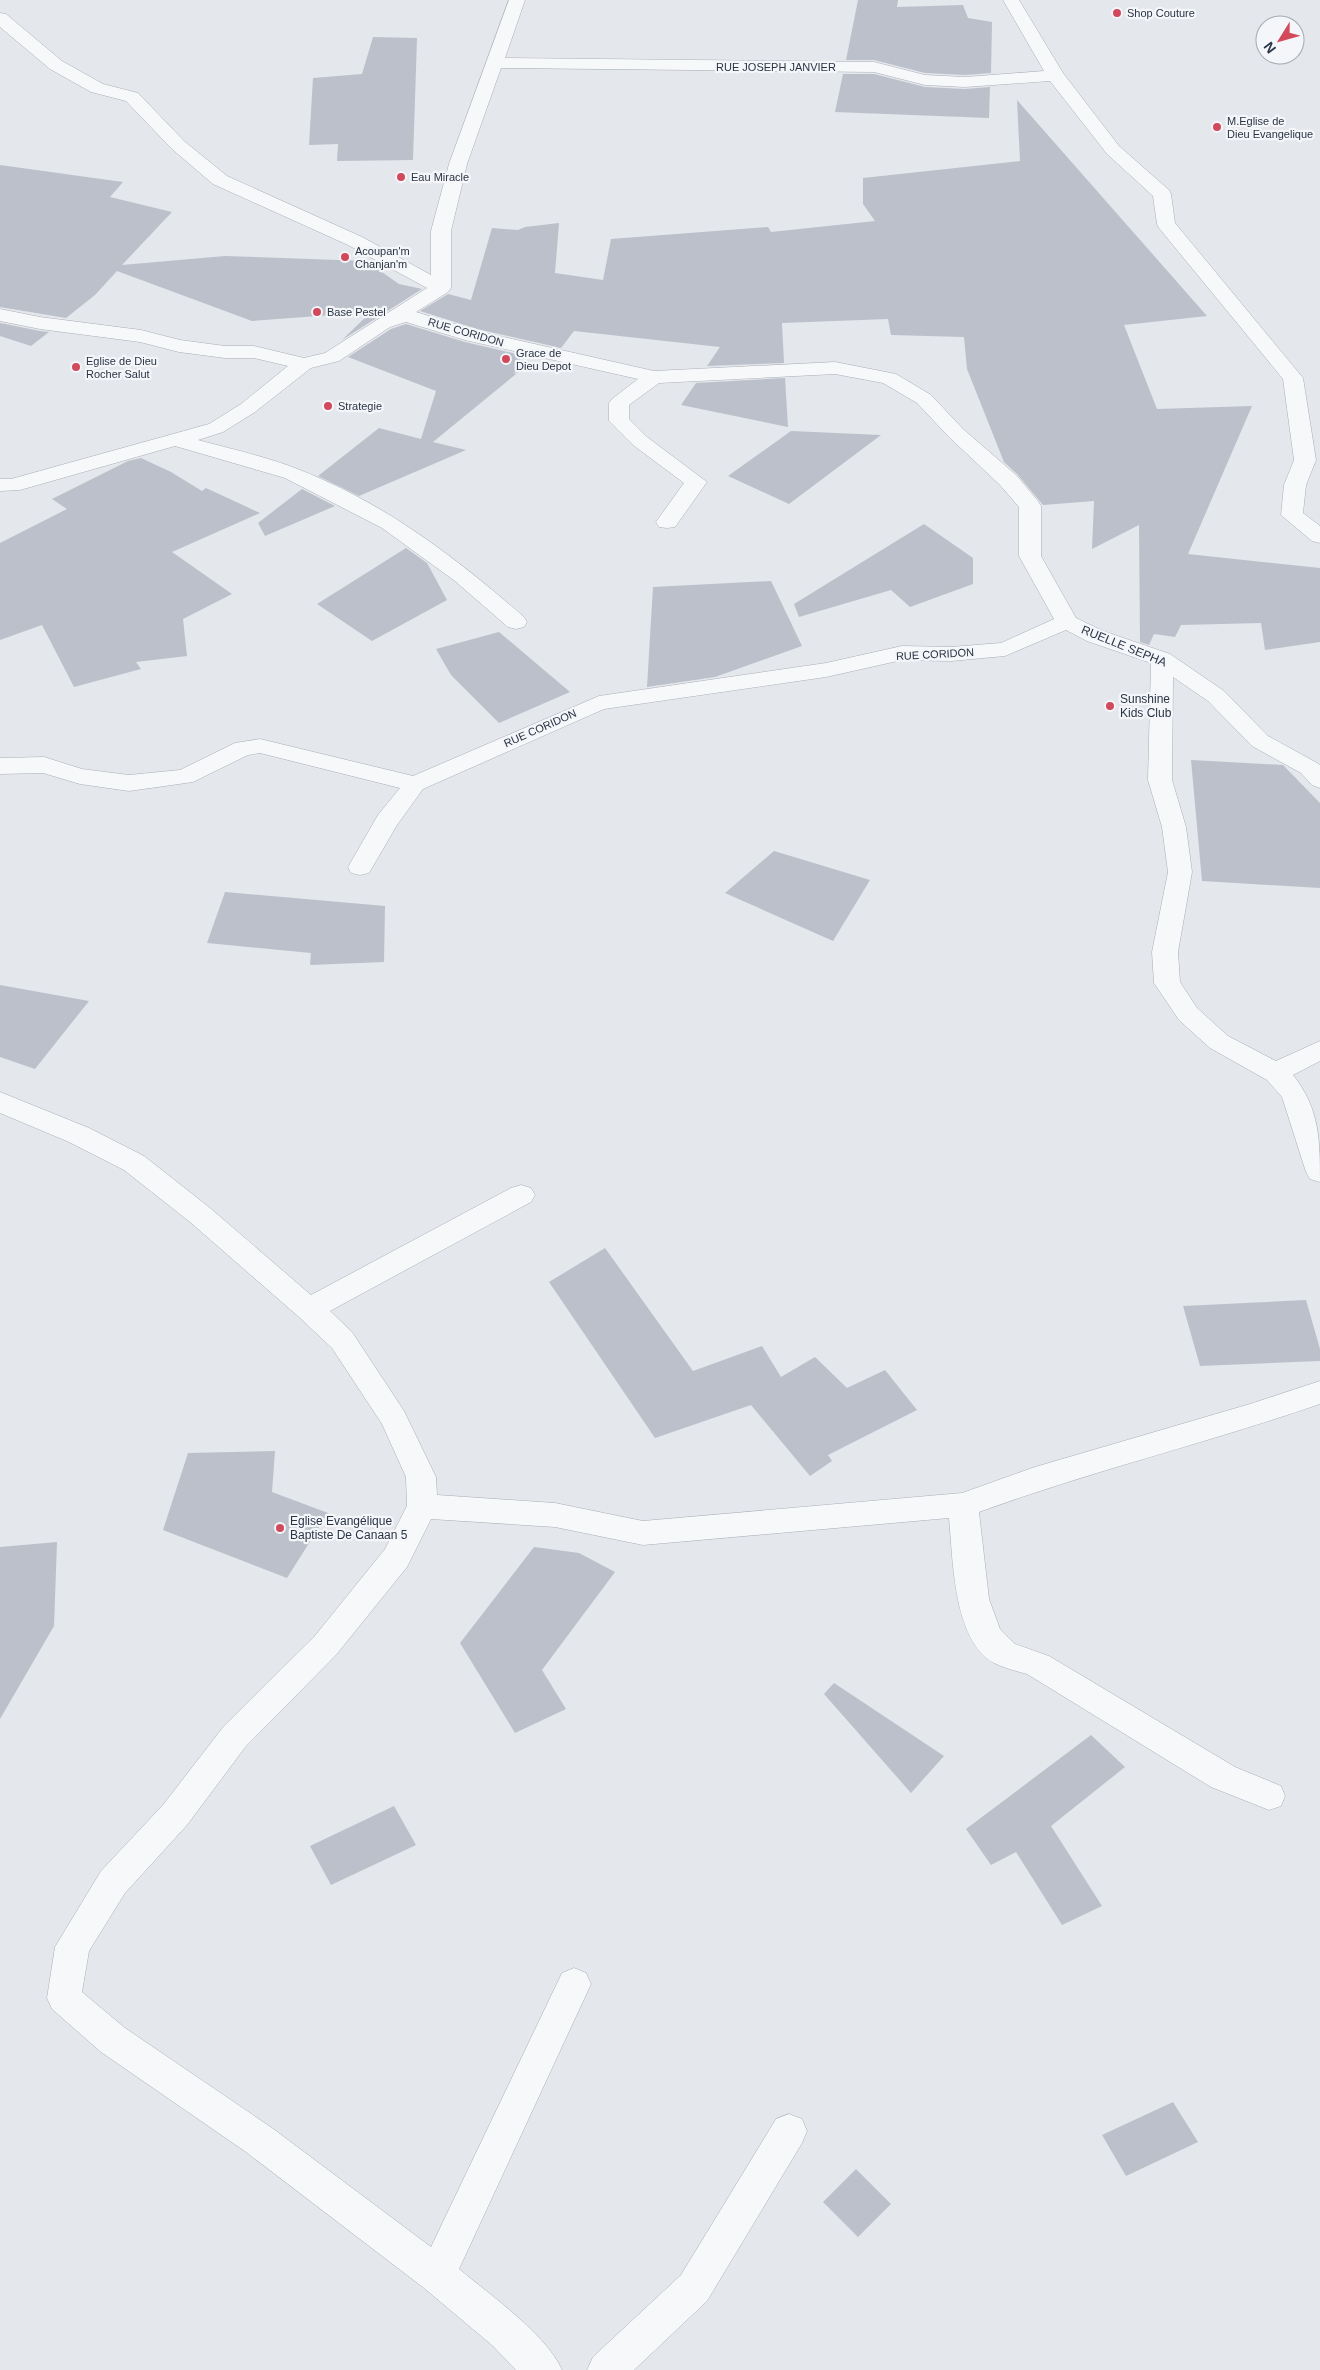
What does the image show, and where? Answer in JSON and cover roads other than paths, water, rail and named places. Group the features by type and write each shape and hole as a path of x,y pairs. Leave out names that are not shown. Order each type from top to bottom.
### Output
{"street":[{"path":"441,288 442,231 458,164 517,0"},
{"path":"1011,0 1055,76 1113,150 1162,194 1166,224 1293,378 1305,460 1295,485 1292,515 1320,536"},
{"path":"0,18 56,66 98,88 132,97 178,145 220,180 355,241 441,288"},
{"name":"RUE JOSEPH JANVIER","path":"494,63 874,67 925,80 965,82 1055,76"},
{"path":"4,488 216,428 248,408 304,364 332,357 441,288"},
{"path":"0,315 40,323 141,336 188,347 225,352 254,352 304,364"},
{"name":"RUE CORIDON","path":"360,867 387,821 414,784 599,702 826,670 902,653 951,654 1005,649 1067,622 1030,556 1030,506 1008,480 956,433 924,399 889,378 835,368 654,377 472,336 406,315 383,323"},
{"path":"654,377 619,403 619,421 640,441 696,482 667,522"},
{"path":"177,440 292,474 390,523 463,576 516,622"},
{"name":"RUELLE SEPHA","path":"1067,622 1095,636 1162,659 1216,696 1260,741 1316,771"},
{"path":"1162,659 1160,780 1174,827 1180,872 1165,952 1167,983 1188,1014 1219,1042 1276,1073 1294,1094 1320,1172"},
{"path":"0,766 44,765 80,776 129,783 185,777 243,748 260,746 414,784"},
{"path":"1276,1073 1320,1050"},
{"path":"0,1102 80,1135 134,1163 200,1215 342,1340 394,1419 421,1477 422,1506 396,1558 325,1646 235,1736 175,1816 113,1882 72,1947 64,1998 113,2040 259,2140 437,2274 506,2333 543,2370"},
{"path":"308,1310 521,1195"},
{"path":"422,1506 555,1515 643,1533 963,1505 1036,1479 1253,1415 1320,1392"},
{"path":"963,1505 974,1598 987,1637 1004,1653 1038,1665 1223,1777 1269,1796"},
{"path":"437,2274 574,1984"},
{"path":"606,2370 694,2288 789,2131"}],"place":[{"name":"Shop Couture","path":"1117,13"},
{"name":"M.Eglise de Dieu Evangelique","path":"1217,127"},
{"name":"Eau Miracle","path":"401,177"},
{"name":"Acoupan'm Chanjan'm","path":"345,257"},
{"name":"Base Pestel","path":"317,312"},
{"name":"Grace de Dieu Depot","path":"506,359"},
{"name":"Eglise de Dieu Rocher Salut","path":"76,367"},
{"name":"Strategie","path":"328,406"},
{"name":"Sunshine Kids Club","path":"1110,706"},
{"name":"Eglise Evangélique Baptiste De Canaan 5","path":"280,1528"}]}
